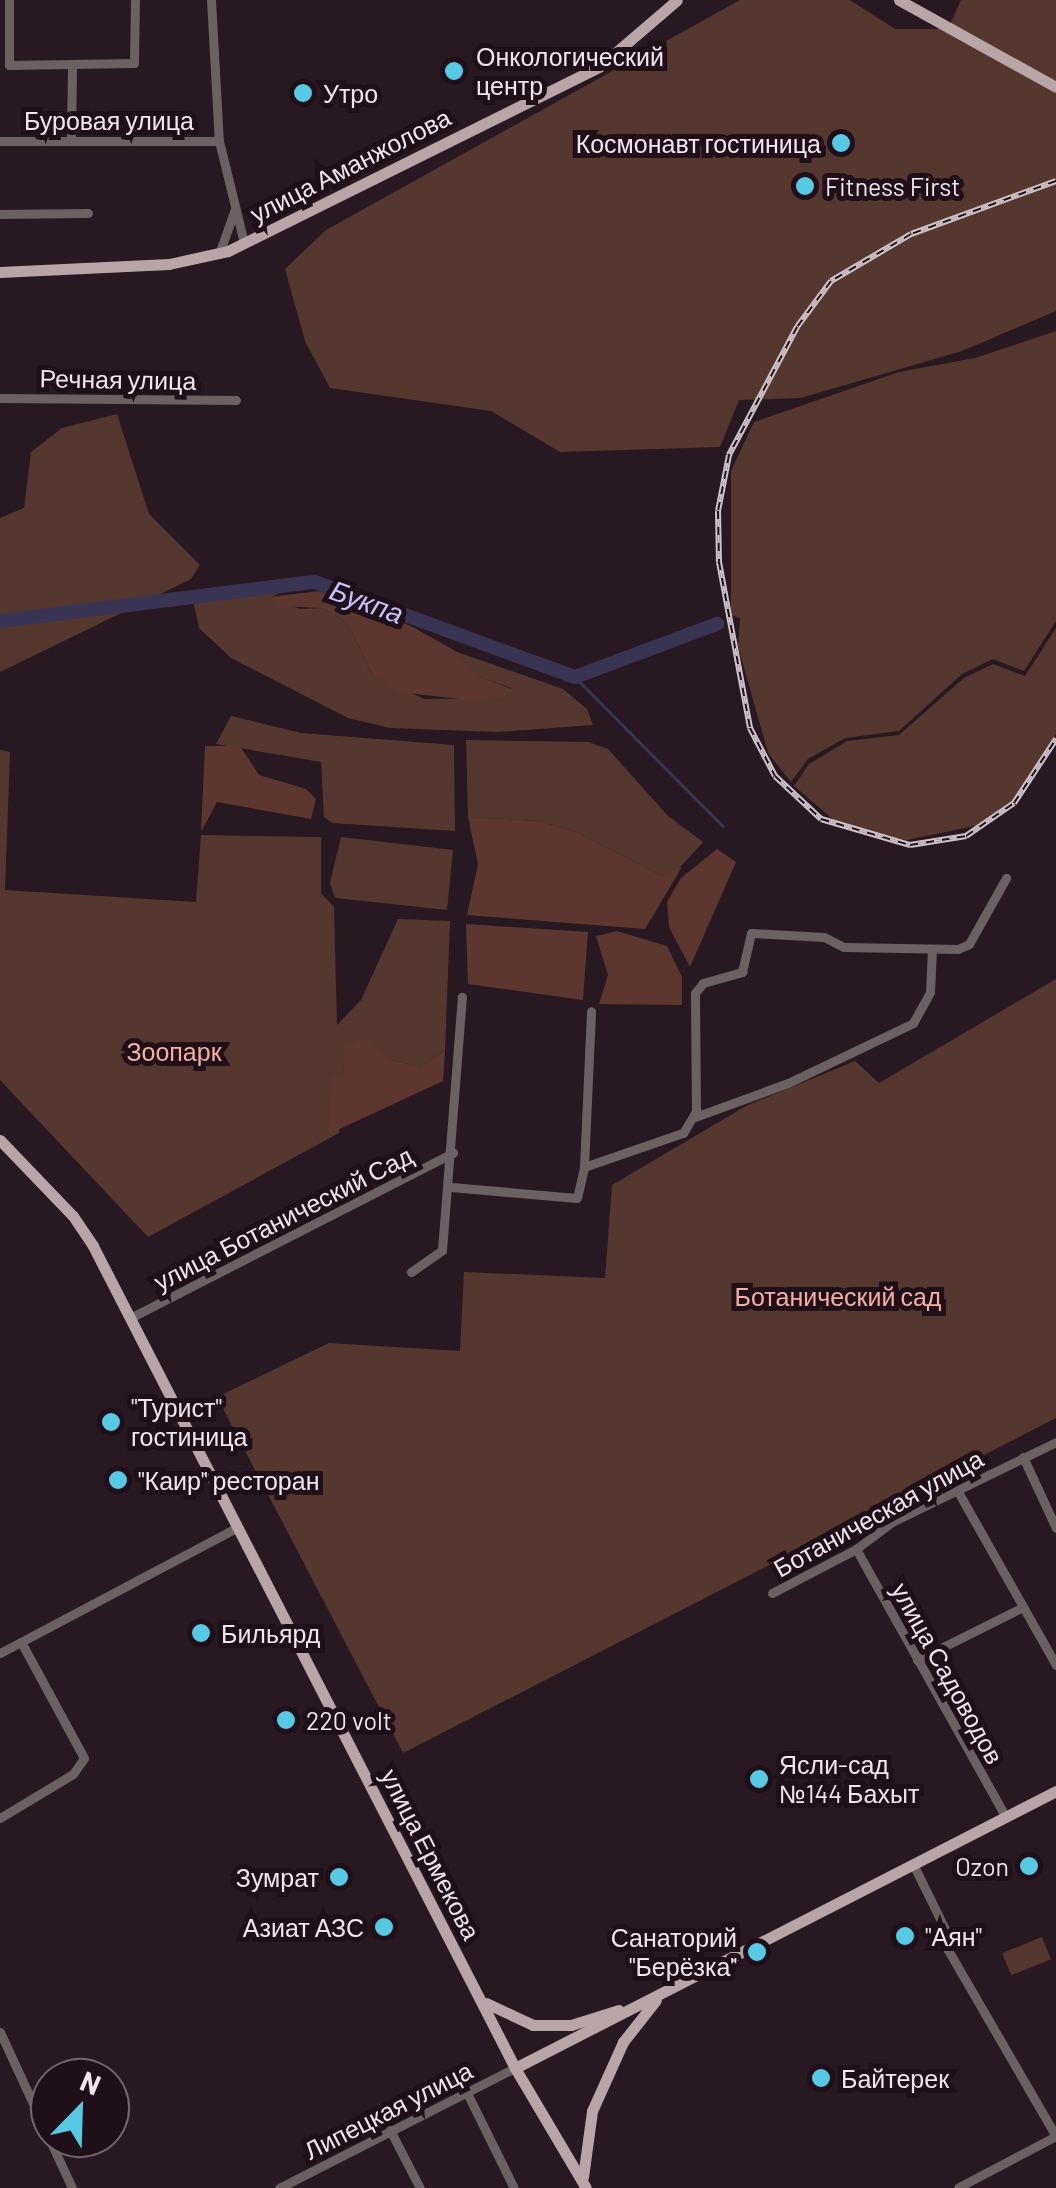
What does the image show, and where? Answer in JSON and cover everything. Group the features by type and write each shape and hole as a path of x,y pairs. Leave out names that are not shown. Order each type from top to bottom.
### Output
{"main road":[{"name":"улица Аманжолова","path":"0,272 124,268 220,254 600,66 677,0"},
{"path":"899,0 1056,87"},
{"name":"улица Ермекова","path":"0,1140 73,1216 130,1318 234,1529 515,2068 586,2187"},
{"path":"515,2068 1056,1791"},
{"path":"479,1997 526,2025 571,2024 663,1992"},
{"path":"586,2187 581,2161 592,2111 624,2042 663,1992"}],"street":[{"path":"9,0 9,64 134,63 135,0"},
{"path":"211,0 219,142 244,242"},
{"path":"71,138 72,64"},
{"name":"Буровая улица","path":"0,141 71,138 219,142"},
{"path":"220,254 236,206"},
{"path":"0,214 88,213"},
{"name":"Речная улица","path":"0,398 236,400"},
{"path":"695,1116 695,993 703,983 742,972 751,933 824,937 844,947 932,949 968,944 1006,878"},
{"path":"584,1166 655,1147 683,1132 695,1116 788,1083 913,1023 930,992 932,949"},
{"path":"411,1272 442,1250 454,1154 462,997"},
{"path":"451,1187 577,1198 584,1166 591,1011"},
{"name":"улица Ботанический Сад","path":"130,1318 454,1154"},
{"name":"Ботаническая улица","path":"772,1593 856,1549 892,1522 1056,1442"},
{"path":"1023,1457 1056,1528"},
{"path":"957,1490 1020,1608 1056,1665"},
{"path":"0,1653 234,1529"},
{"name":"улица Садоводов","path":"856,1549 1006,1817"},
{"path":"917,1660 1020,1608"},
{"path":"0,1818 73,1774 84,1758 21,1642"},
{"path":"913,1864 948,1936 948,1950 1056,2136 959,2187"},
{"path":"0,2032 72,2188"},
{"name":"Липецкая улица","path":"279,2188 515,2068"},
{"path":"466,2091 514,2188"},
{"path":"390,2130 420,2188"}],"green space":[{"path":"740,0 850,0 895,29 948,29 961,0 1056,0 1056,311 962,351 801,398 739,400 720,447 560,452 491,411 330,388 305,341 285,269 326,230"},
{"path":"1056,331 1056,621 1024,671 993,659 962,674 899,731 845,738 808,759 791,782 768,753 738,646 740,618 731,615 731,471 754,422 899,372 975,358"},
{"path":"117,414 149,514 200,565 191,579 0,672 0,518 24,508 31,452 62,428"},
{"path":"282,592 271,597 300,609 322,608 347,622 372,674 424,699 505,698 511,688 473,674 457,652 563,689 587,709 593,725 497,732 390,728 348,718 231,658 199,628 193,600"},
{"path":"1056,628 1056,734 1010,806 989,823 907,840 870,834 835,821 794,786 809,764 847,741 899,735 964,678 993,664 1025,676"},
{"path":"231,716 301,733 454,745 455,831 332,823 324,817 321,762 216,744"},
{"path":"466,740 588,742 608,749 668,816 703,842 674,874 662,876 577,832 539,821 468,817"},
{"name":"Зоопарк","path":"0,750 10,752 5,890 196,902 201,835 321,837 321,893 334,907 337,1025 361,1000 398,919 450,921 445,1050 421,1067 392,1060 357,1039 345,1046 339,1133 148,1237 0,1080"},
{"path":"341,837 453,850 447,910 335,898 330,883"},
{"name":"Ботанический сад","path":"1056,979 1056,1418 403,1753 217,1397 329,1343 460,1351 464,1272 605,1278 612,1185 746,1106 855,1061 879,1083"},
{"path":"1042,1937 1051,1959 1011,1975 1002,1953"}],"shaded area":[{"path":"319,591 411,626 457,652 474,674 511,689 505,698 469,700 398,692 372,674 347,622 322,608 276,606 270,597"},
{"path":"205,746 240,746 259,775 306,789 316,799 311,819 217,802 201,832"},
{"path":"468,817 539,821 577,832 662,876 682,867 645,929 467,915 478,864"},
{"path":"717,849 736,862 690,967 669,927 667,902 681,878"},
{"path":"466,924 588,932 583,1000 468,984"},
{"path":"617,931 667,946 682,977 682,1005 599,1004 608,975 596,936"},
{"path":"357,1039 370,1041 392,1060 421,1067 445,1050 443,1081 329,1134 332,1077 343,1077 344,1046"}],"waterway":[{"name":"Букпа","path":"0,621 315,582 575,677 717,624"},
{"path":"575,677 723,826"}],"railway":[{"path":"1056,181 911,234 831,281 797,327 729,455 718,511 719,562 750,728 775,776 821,819 910,845 966,836 1014,803 1056,739"}],"place":[{"name":"Онкологический центр","path":"454,71"},
{"name":"Утро","path":"303,93"},
{"name":"Космонавт гостиница","path":"841,143"},
{"name":"Fitness First","path":"805,186"},
{"name":"\"Турист\" гостиница","path":"111,1422"},
{"name":"\"Каир\" ресторан","path":"118,1480"},
{"name":"Бильярд","path":"201,1633"},
{"name":"220 volt","path":"286,1720"},
{"name":"Ясли-сад №144 Бахыт","path":"759,1779"},
{"name":"Ozon","path":"1029,1866"},
{"name":"Зумрат","path":"339,1877"},
{"name":"Азиат АЗС","path":"384,1927"},
{"name":"\"Аян\"","path":"905,1936"},
{"name":"Санаторий \"Берёзка\"","path":"757,1952"},
{"name":"Байтерек","path":"821,2078"}]}
